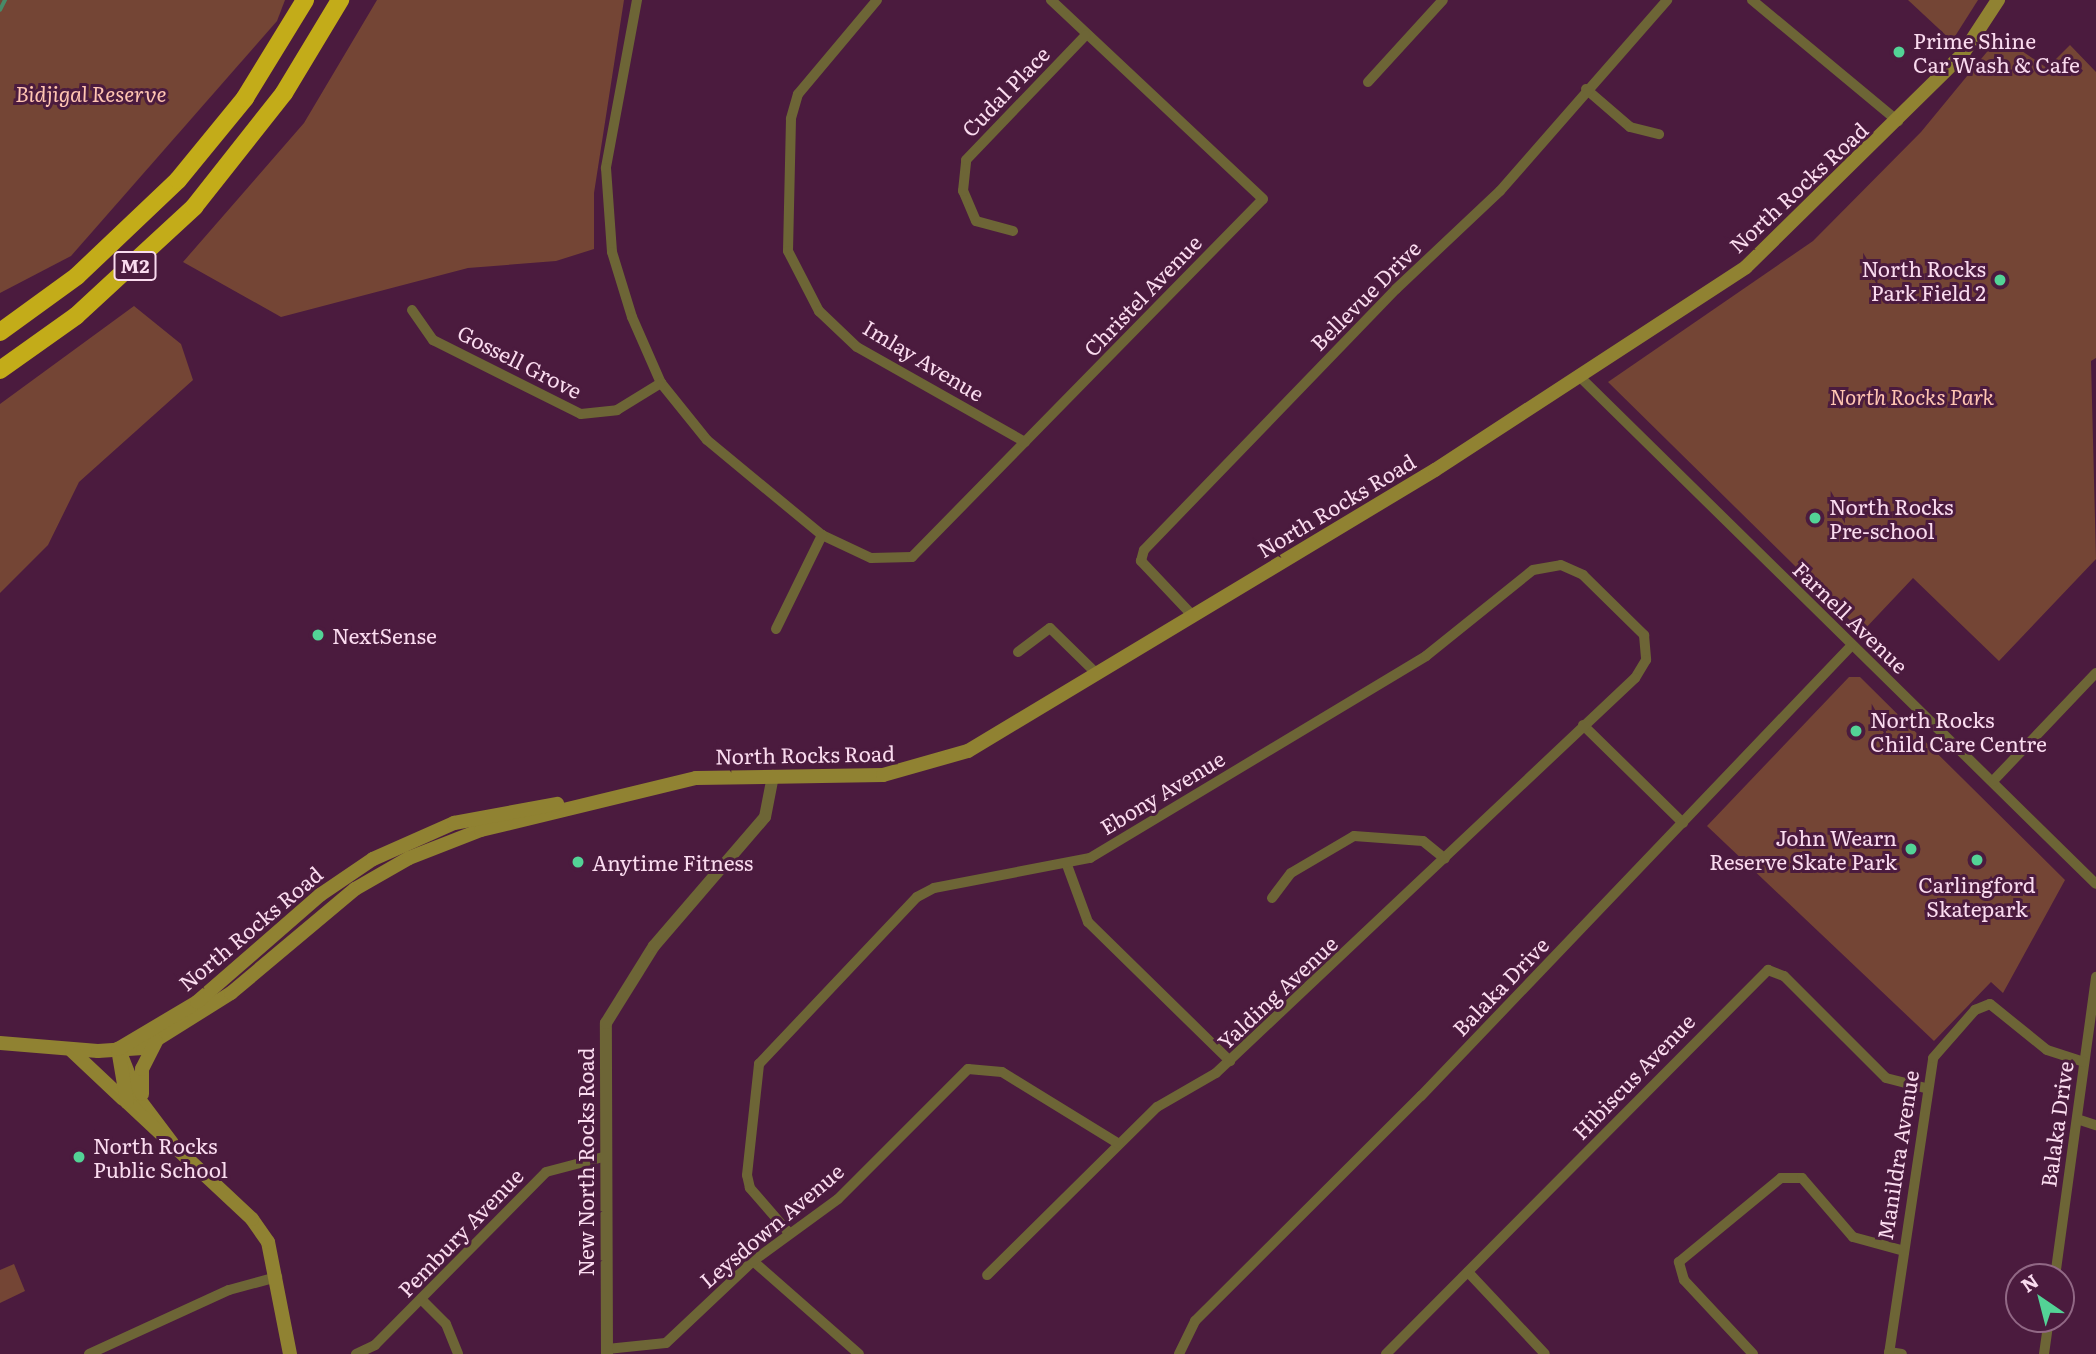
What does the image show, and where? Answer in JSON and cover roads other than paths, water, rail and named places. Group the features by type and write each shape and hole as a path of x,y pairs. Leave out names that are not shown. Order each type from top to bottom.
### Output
{"highway":[{"name":"M2","path":"0,332 131,228 226,121 305,0"},
{"name":"M2","path":"0,370 126,274 250,139 339,3"}],"main road":[{"name":"North Rocks Road","path":"118,1049 197,1002 320,895 380,855 476,817 573,803 696,778 860,777 939,764 1193,616 1580,377 1746,267 1898,121 1981,34 1998,0"},
{"name":"North Rocks Road","path":"118,1049 135,1051 231,993 336,904 392,866 481,830 573,803"},
{"path":"149,1113 141,1080 157,1040"},
{"path":"0,1043 70,1050 118,1049"},
{"path":"118,1049 127,1102"},
{"path":"118,1049 149,1113 173,1143 261,1229 277,1277 290,1354"},
{"path":"70,1050 97,1068 157,1135 173,1143"}],"street":[{"name":"Christel Avenue","path":"637,0 612,113 607,182 612,252 661,383 707,440 822,535 871,558 912,557 1263,199 1051,0"},
{"name":"Imlay Avenue","path":"877,0 798,94 791,119 788,251 819,311 857,347 1025,442"},
{"path":"1368,82 1443,0"},
{"name":"Bellevue Drive","path":"1193,616 1141,561 1144,550 1396,289 1492,200 1586,89 1667,0"},
{"path":"1752,0 1898,121"},
{"name":"Cudal Place","path":"1013,232 976,221 962,191 966,160 1086,35"},
{"path":"1586,89 1630,127 1659,134"},
{"name":"Gossell Grove","path":"412,310 433,340 581,414 617,410 661,383"},
{"name":"Farnell Avenue","path":"1580,377 2096,884"},
{"path":"776,629 822,535"},
{"name":"Ebony Avenue","path":"789,1233 750,1188 747,1175 759,1064 767,1051 925,891 1067,865 1090,858 1426,656 1533,570 1551,565 1583,575 1639,626 1646,642 1635,678 1583,724"},
{"path":"1018,652 1050,628 1096,673"},
{"name":"Balaka Drive","path":"1179,1354 1195,1321 1683,822 1852,645"},
{"path":"1993,781 2096,673"},
{"path":"1583,724 1683,822"},
{"name":"Yalding Avenue","path":"987,1275 1165,1100 1230,1061 1583,724"},
{"name":"New North Rocks Road","path":"607,1352 603,1041 613,1005 654,946 765,817 773,776"},
{"path":"1272,898 1291,873 1354,836 1423,841 1444,859"},
{"path":"1067,865 1088,922 1230,1061"},
{"name":"Hibiscus Avenue","path":"1386,1354 1768,970 1784,976 1886,1078 1924,1088"},
{"name":"Balaka Drive","path":"2057,1263 2096,977"},
{"name":"Manildra Avenue","path":"1889,1353 1924,1088 1933,1058 1975,1010 1990,1004 2005,1012 2047,1050 2084,1062"},
{"path":"972,1054 974,1067 1002,1072 1119,1144"},
{"name":"Leysdown Avenue","path":"607,1352 666,1343 753,1261 838,1199 961,1073 974,1067"},
{"path":"2077,1119 2096,1125"},
{"name":"Pembury Avenue","path":"356,1354 375,1345 546,1172 603,1157"},
{"path":"1753,1354 1684,1280 1679,1262 1781,1178 1802,1178 1853,1237 1901,1250"},
{"path":"753,1261 859,1354"},
{"path":"1468,1272 1545,1354"},
{"path":"89,1354 229,1290 277,1277"},
{"path":"421,1298 446,1324 458,1354"},
{"path":"2044,1354 2047,1333"},
{"path":"1889,1353 1902,1354"}],"waterway":[{"path":"0,10 5,0"}],"place":[{"name":"Prime Shine Car Wash & Cafe","path":"1899,52"},
{"name":"North Rocks Park Field 2","path":"2000,280"},
{"name":"North Rocks Pre-school","path":"1815,518"},
{"name":"NextSense","path":"318,635"},
{"name":"North Rocks Child Care Centre","path":"1856,731"},
{"name":"John Wearn Reserve Skate Park","path":"1911,849"},
{"name":"Carlingford Skatepark","path":"1977,860"},
{"name":"Anytime Fitness","path":"578,862"},
{"name":"North Rocks Public School","path":"79,1157"}],"park label":[{"name":"Bidjigal Reserve","path":"91,93"},
{"name":"North Rocks Park","path":"1912,396"}]}
